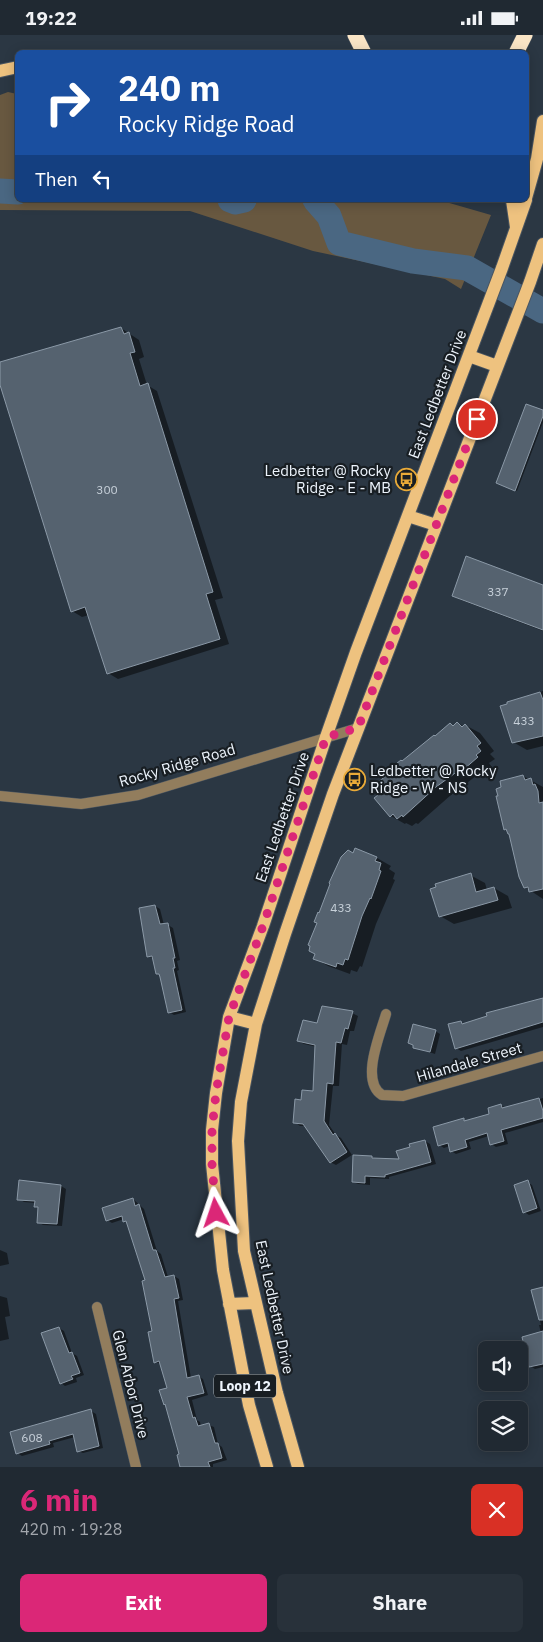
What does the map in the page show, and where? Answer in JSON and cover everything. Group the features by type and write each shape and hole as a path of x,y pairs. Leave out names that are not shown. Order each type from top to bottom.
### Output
{"highway":[{"path":"354,35 362,50"},
{"path":"518,50 525,35"}],"main road":[{"path":"0,71 15,68"},
{"name":"East Ledbetter Drive","path":"529,186 543,121"},
{"path":"512,202 517,229"},
{"name":"East Ledbetter Drive","path":"268,1467 249,1405 229,1304 219,1238 212,1155 216,1093 229,1017 263,926 326,737 517,229 525,202"},
{"name":"East Ledbetter Drive","path":"298,1467 277,1393 244,1251 238,1141 241,1101 256,1024 317,840 358,728 513,327 543,244"},
{"path":"469,356 497,367"},
{"path":"408,516 436,525"},
{"path":"229,1017 256,1024"},
{"path":"229,1304 255,1303"}],"street":[{"name":"Rocky Ridge Road","path":"0,795 81,804 138,795 358,728"},
{"name":"Hilandale Street","path":"386,1014 372,1065 374,1087 382,1095 403,1096 543,1056"},
{"name":"Glen Arbor Drive","path":"97,1307 136,1467"}],"shaded area":[{"path":"8,92 15,94 15,202 446,202 491,215 461,289 445,279 313,251 190,211 0,210 0,95"}],"building":[{"path":"121,327 124,334 129,332 135,352 130,353 140,386 148,383 213,592 206,594 220,639 107,674 85,607 71,612 0,385 0,362"},
{"path":"526,404 543,410 543,416 515,491 496,483"},
{"path":"466,556 543,585 543,630 452,596"},
{"path":"540,692 543,700 543,736 512,743 500,706"},
{"path":"457,722 462,727 465,724 481,743 477,746 481,751 476,755 478,757 463,770 462,768 436,787 403,817 402,815 397,819 393,814 390,817 374,798 378,795 373,790 378,786 376,784 394,769 392,767 401,760 450,723 453,726"},
{"path":"523,775 525,780 531,778 533,785 535,784 538,791 539,803 543,802 543,889 529,892 528,887 524,888 519,877 509,834 506,829 504,830 496,796 498,796 496,789 501,787 500,781"},
{"path":"355,848 377,857 375,861 381,863 379,870 381,871 371,899 362,916 348,960 345,959 343,965 337,963 336,967 313,959 315,954 309,951 310,946 308,945 317,923 314,922 341,857 348,850 353,853"},
{"path":"471,873 476,892 494,887 498,900 439,917 430,889 436,887 435,884"},
{"path":"155,905 160,924 168,923 175,958 173,958 175,968 173,968 182,1010 168,1013 159,974 156,974 152,956 147,957 139,908"},
{"path":"543,998 543,1022 455,1049 448,1024 461,1021 462,1024 487,1016 486,1013"},
{"path":"322,1006 353,1011 348,1029 345,1028 341,1043 336,1042 333,1084 327,1083 324,1121 333,1135 335,1133 347,1152 330,1163 303,1124 293,1123 295,1099 301,1100 302,1090 313,1091 315,1045 297,1041 303,1020 317,1023"},
{"path":"413,1024 436,1030 430,1052 413,1048 413,1045 408,1043"},
{"path":"539,1098 543,1118 501,1130 504,1141 490,1145 487,1133 465,1140 467,1147 450,1152 448,1143 438,1146 433,1127 464,1118 464,1121 489,1114 488,1108 501,1104 502,1108"},
{"path":"425,1140 431,1162 385,1175 385,1177 365,1176 365,1183 352,1182 353,1155 399,1159 396,1151 410,1147 409,1144"},
{"path":"19,1180 61,1185 57,1224 37,1223 38,1207 34,1207 35,1201 17,1200"},
{"path":"528,1180 537,1208 523,1213 514,1185"},
{"path":"133,1198 135,1206 139,1204 153,1250 156,1250 165,1277 174,1275 179,1298 174,1299 187,1378 199,1375 204,1393 187,1397 193,1418 195,1417 198,1426 209,1423 222,1458 208,1462 210,1467 180,1467 177,1455 179,1454 165,1404 159,1390 167,1388 159,1361 154,1363 148,1332 152,1331 142,1281 145,1280 126,1221 123,1222 122,1216 106,1221 102,1208"},
{"path":"543,1287 543,1320 539,1320 531,1290"},
{"path":"59,1327 69,1353 72,1352 80,1373 71,1376 73,1379 60,1384 41,1333"},
{"path":"543,1331 543,1364 529,1367 528,1341 523,1341 522,1337"},
{"path":"91,1409 99,1446 77,1452 73,1434 49,1441 50,1444 16,1454 10,1432"}],"waterway":[{"path":"0,191 15,192"},
{"path":"317,202 329,216 339,243 413,261 467,268 543,311"}],"place":[{"name":"Ledbetter @ Rocky Ridge - E - MB","path":"407,479"},
{"name":"Ledbetter @ Rocky Ridge - W - NS","path":"354,779"}],"route":[{"path":"216,1213 212,1164 212,1130 216,1093 229,1017 263,926 326,737 358,728 477,419"}]}
